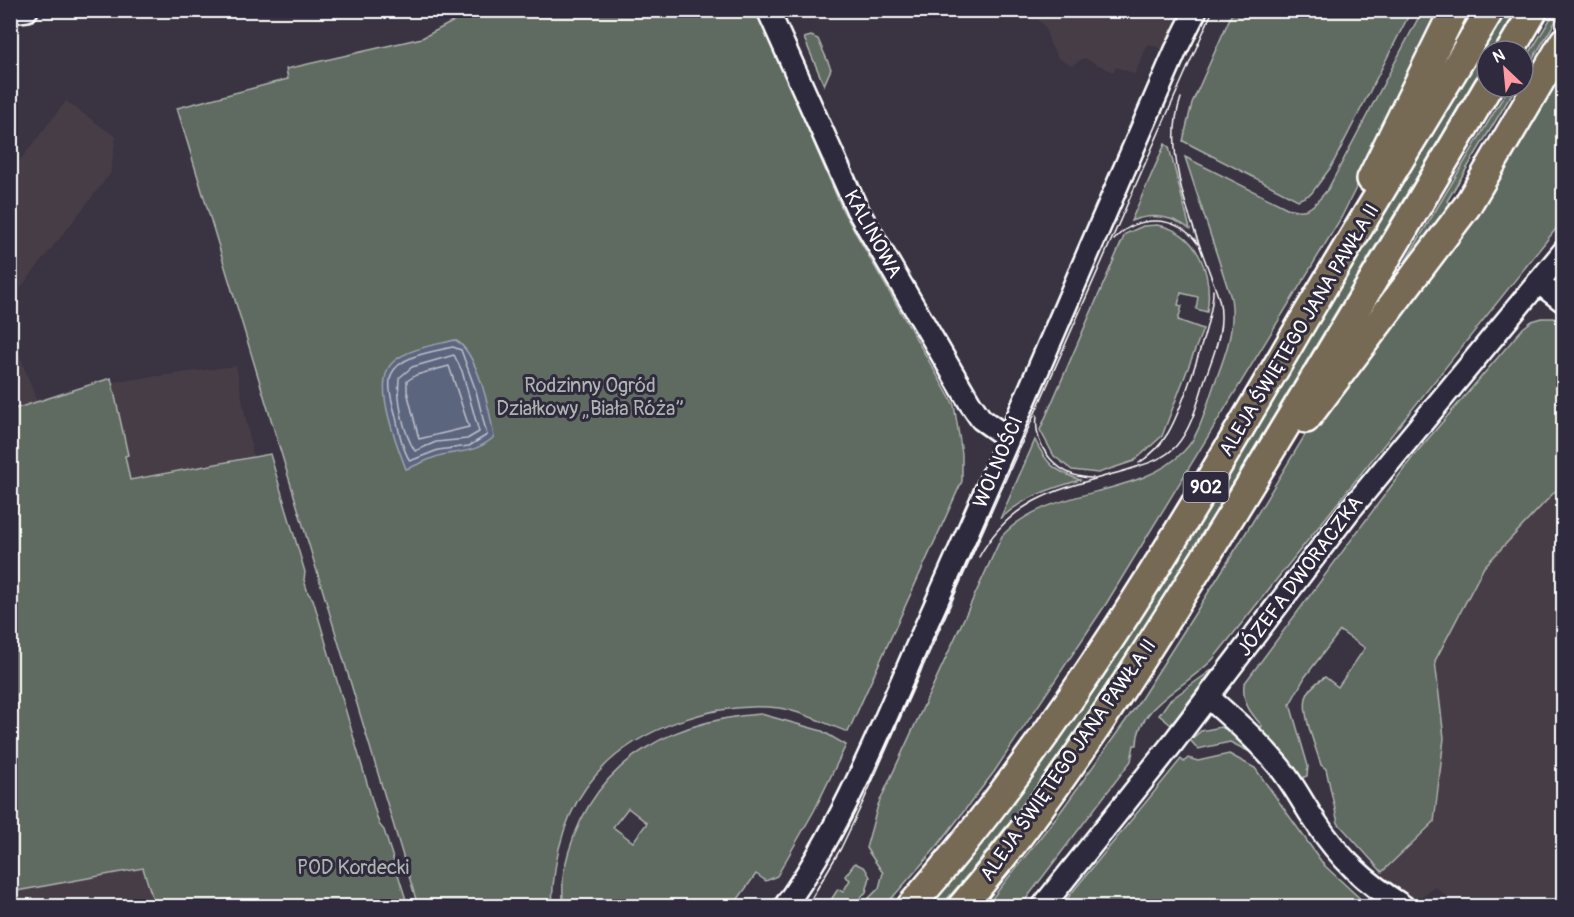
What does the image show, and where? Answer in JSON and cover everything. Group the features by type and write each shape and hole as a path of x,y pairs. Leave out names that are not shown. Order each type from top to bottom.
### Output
{"main road":[{"path":"1336,265 1372,176 1454,10"},
{"name":"ALEJA ŚWIĘTEGO JANA PAWŁA II","path":"911,906 995,805 1115,633 1210,479 1490,10"},
{"path":"1517,39 1534,10"},
{"path":"1246,491 1322,399 1467,206 1563,41"},
{"name":"ALEJA ŚWIĘTEGO JANA PAWŁA II","path":"962,906 1038,810 1133,672 1246,491 1481,99"}],"street":[{"path":"10,12 27,10"},
{"name":"KALINOWA","path":"768,10 832,156 866,225 969,403 981,419 1008,438"},
{"name":"WOLNOŚCI","path":"785,906 826,840 874,742 1158,90 1196,10"},
{"name":"JÓZEFA DWORACZKA","path":"1043,906 1208,697 1350,510 1563,251"},
{"path":"1538,282 1563,302"},
{"path":"1208,697 1249,733 1278,765 1314,820 1351,868 1369,884 1403,906"}],"shaded area":[{"path":"1041,10 1182,11 1165,50 1148,44 1135,74 1116,67 1113,72 1084,58 1072,65 1058,58 1050,44 1045,27 1036,17"},
{"path":"66,101 116,137 110,174 11,300 11,172"},
{"path":"10,329 37,402 11,410 10,410"},
{"path":"236,366 253,456 130,480 125,456 128,455 112,382"},
{"path":"1563,483 1563,906 1448,906 1449,898 1435,887 1422,896 1407,898 1384,883 1382,872 1434,822 1444,738 1435,661 1484,567"},
{"path":"144,868 155,906 11,906 11,893"}],"green space":[{"name":"Rodzinny Ogród Działkowy „Biała Róża”","path":"473,11 757,11 843,211 954,405 962,454 962,481 848,732 787,710 755,707 705,713 656,731 633,743 596,775 585,789 568,820 558,854 552,906 418,906 177,108 288,79 286,69 422,38"},
{"path":"1233,11 1411,11 1331,167 1311,194 1298,200 1183,141 1192,103"},
{"path":"1422,11 1444,11 1341,218 1106,604 994,772 935,849 885,906 861,906 879,888 883,873 866,848 878,805 1002,536 1021,520 1044,508 1068,499 1119,486 1165,466 1184,451 1198,429 1226,353 1231,332 1232,309 1231,298 1185,157 1287,208 1301,210 1311,207 1328,189"},
{"path":"1506,11 1516,11 1499,39 1489,39"},
{"path":"1555,11 1562,11 1535,55 1535,44"},
{"path":"811,36 818,39 831,69 824,85 804,38"},
{"path":"1475,62 1475,79 1222,502 1110,681 1029,796 986,852 941,906 929,906 1021,789 1139,620"},
{"path":"1563,66 1563,220 1214,658 1166,696 1146,718 1139,731 1137,745 1134,745 1131,761 1026,899 1016,906 986,906 1061,811 1137,705 1319,412"},
{"path":"1502,99 1509,99 1447,201 1453,205 1387,292"},
{"path":"1165,144 1169,147 1190,229 1176,221 1162,217 1147,217 1131,221"},
{"path":"1157,225 1183,236 1200,257 1208,284 1207,312 1196,309 1198,297 1181,293 1178,305 1182,306 1178,320 1203,329 1162,436 1134,461 1098,473 1072,470 1054,456 1040,430 1125,234 1143,226"},
{"path":"1554,318 1563,323 1563,483 1484,567 1435,661 1444,738 1434,822 1382,872 1338,823 1326,769 1321,765 1313,741 1305,705 1309,692 1325,677 1338,687 1365,648 1340,631 1305,677 1290,704 1308,766 1307,776 1299,779 1257,732 1262,726 1248,707 1244,697 1244,684 1415,454 1523,328 1532,321"},
{"name":"POD Kordecki","path":"111,378 128,455 125,456 130,480 270,454 305,572 304,580 308,593 313,599 379,824 384,830 408,906 155,906 143,868 11,892 11,410"},
{"path":"1035,440 1052,466 1080,480 1037,495 1018,505 1000,519"},
{"path":"1213,669 1171,725 1159,715 1169,701"},
{"path":"761,714 822,731 846,745 814,811 777,876 766,881 756,874 733,906 563,906 564,870 575,834 590,804 610,778 634,756 661,740 692,727","holes":["628,808 647,823 633,842 613,827"]},
{"path":"1221,727 1234,733 1260,757 1230,742 1198,749 1190,740 1201,731"},
{"path":"1229,754 1255,768 1324,865 1368,906 1061,906 1181,759 1184,762 1188,758 1198,761"},
{"path":"855,863 865,868 870,877 866,892 852,906 827,906 838,889 843,892 850,880 845,876"}],"water":[{"path":"455,340 463,347 476,369 486,398 494,437 476,448 438,456 406,469 388,414 384,384 387,371 393,362 407,353"}],"tram line":[{"path":"807,906 841,848 864,800 1213,10"},
{"path":"979,557 993,536 1024,507 1062,489 1160,458 1176,446 1190,423 1218,340 1221,310 1192,225 1178,173 1175,122 1181,98"},
{"path":"1114,240 1134,225 1157,221 1180,227 1198,244"},
{"path":"1139,463 1159,446 1174,421 1203,340 1213,290"},
{"path":"1037,415 1039,439 1051,459 1069,473 1093,478"}]}
